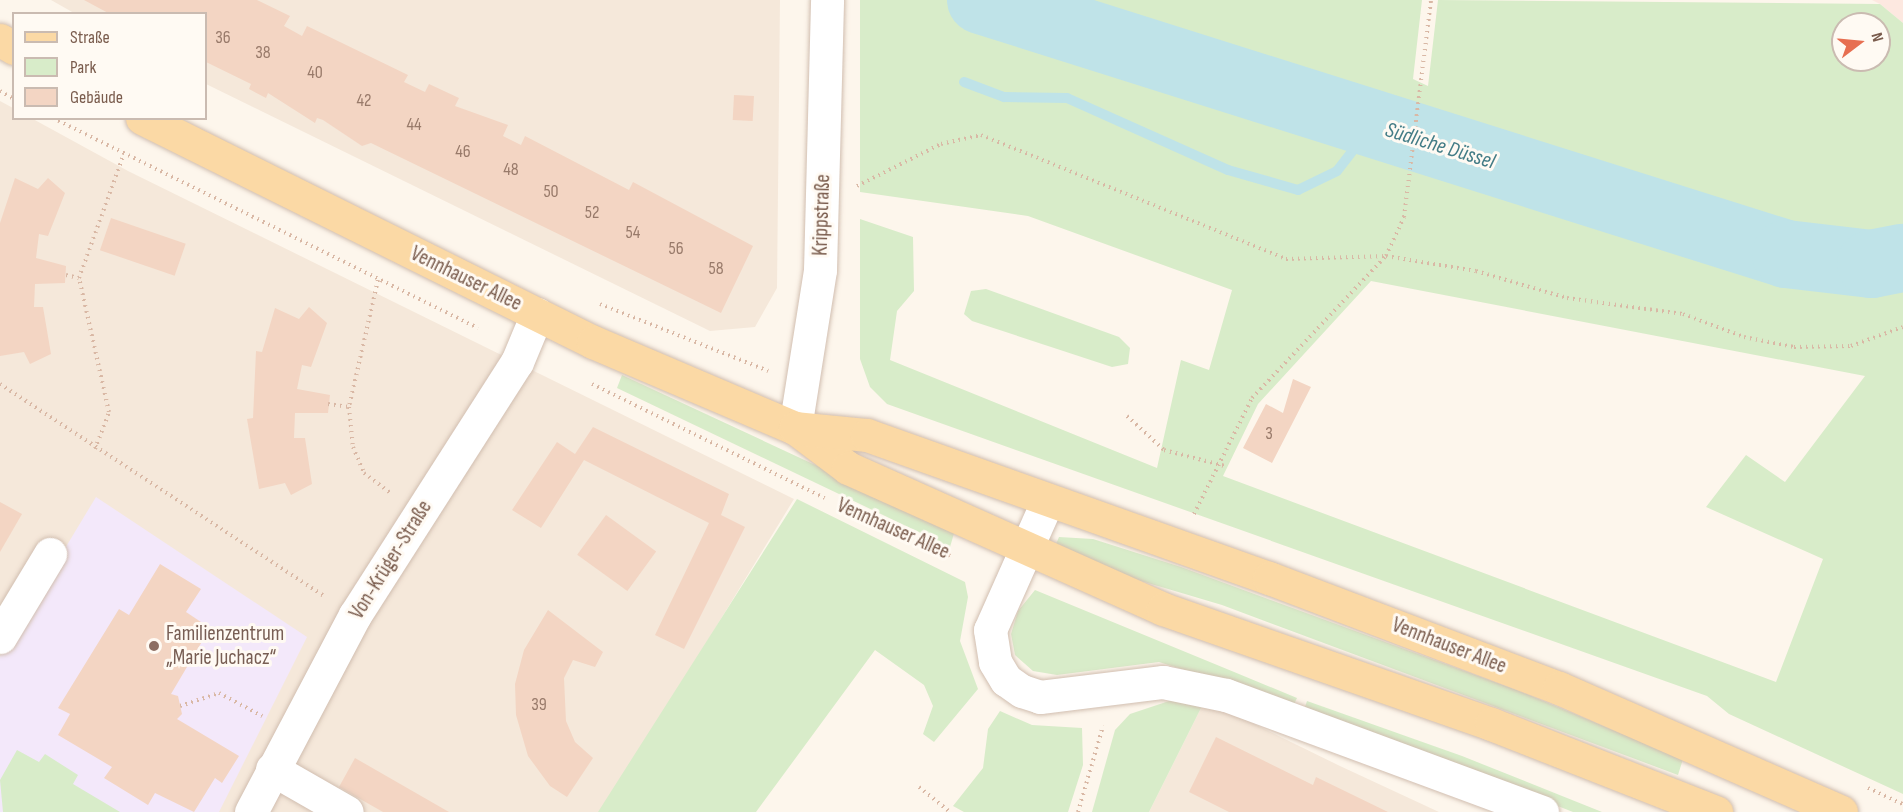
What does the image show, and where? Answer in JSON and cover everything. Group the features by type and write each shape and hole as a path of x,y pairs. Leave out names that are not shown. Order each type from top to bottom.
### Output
{"main road":[{"name":"Vennhauser Allee","path":"146,120 537,314 795,428 848,468 1163,609 1491,724 1716,812"},
{"name":"Vennhauser Allee","path":"795,428 867,435 1047,502 1260,574 1559,688 1841,812"}],"street":[{"name":"Krippstraße","path":"795,428 815,315 823,202 827,0"},
{"name":"Von-Krüger-Straße","path":"251,812 355,615 518,362 537,314"},
{"path":"1047,502 996,610 990,630 995,662 1006,680 1040,697 1163,682 1226,695 1542,812"},
{"path":"0,637 50,554"},
{"path":"272,769 347,812"}],"path":[{"path":"1191,521 1215,464 1252,398 1386,256 1404,217 1431,0"},
{"name":"Vennhauser Allee","path":"57,120 485,332"},
{"path":"823,202 941,144 981,135 1286,258 1386,256 1476,271 1567,298 1683,314 1744,337 1794,347 1851,346 1903,327"},
{"path":"95,449 109,412 80,278 124,154"},
{"path":"66,275 80,278"},
{"path":"378,280 349,407 353,447 364,473 392,494"},
{"path":"610,304 731,356"},
{"name":"Vennhauser Allee","path":"588,382 834,503"},
{"path":"0,384 95,449 327,597"},
{"path":"328,404 349,407"},
{"path":"1127,416 1164,450 1225,466"},
{"name":"Vennhauser Allee","path":"856,514 963,560"},
{"path":"1078,812 1104,722 1098,690"},
{"path":"180,706 219,693 293,730"},
{"path":"920,787 950,812"}],"shaded area":[{"path":"51,0 780,0 777,288 755,327 710,331 207,84 207,12 72,12"},
{"path":"1872,0 1903,0 1903,23 1891,12"},
{"path":"0,101 12,107 12,120 35,120 128,171 794,499 603,812 0,812"},
{"name":"Familienzentrum „Marie Juchacz“","path":"96,497 307,637 219,812 0,812 0,656"},
{"path":"1205,700 1340,766 1439,812 1149,812"}],"green space":[{"path":"860,0 1422,0 1413,79 1428,86 1438,0 1880,4 1890,12 1831,12 1831,72 1891,72 1891,13 1903,23 1903,794 1729,714 1707,696 887,404 870,387 860,359 860,219 913,237 914,291 897,311 890,360 1157,468 1181,360 1209,370 1232,290 1028,216 860,192","holes":["1371,281 1865,376 1785,482 1746,455 1706,507 1823,559 1776,682 1223,476 1258,404"]},
{"path":"986,289 1119,337 1130,348 1128,364 1112,367 972,321 964,314 971,291"},
{"path":"622,375 955,530 950,547 617,388"},
{"path":"797,499 965,582 968,597 960,641 978,689 934,742 923,734 933,706 924,685 875,650 756,812 598,812"},
{"path":"1059,537 1093,539 1181,567 1519,691 1683,759 1678,775 1222,605 1131,578 1056,544"},
{"path":"1035,590 1297,698 1294,704 1159,662 1057,675 1033,671 1015,655 1011,634 1018,611"},
{"path":"1175,699 1205,700 1149,812 1092,812 1115,730 1130,714"},
{"path":"1307,701 1462,756 1602,812 1573,812 1305,707"},
{"path":"1000,711 1032,725 1082,728 1083,765 1068,812 964,812 953,806 983,768 988,729"},
{"path":"17,750 39,762 45,754 78,775 73,784 120,812 3,812 0,780"}],"building":[{"path":"84,0 257,0 290,16 284,26 302,36 307,26 408,75 404,82 425,92 429,84 459,98 455,106 508,125 503,136 521,145 525,136 629,190 633,182 753,246 721,313 371,143 362,146 323,120 317,118 315,123 268,93 266,98 249,89 251,84 207,62 207,12 106,12"},
{"path":"734,95 754,96 753,121 733,120"},
{"path":"15,178 38,189 48,178 65,193 48,236 39,234 36,258 66,266 65,283 35,284 34,307 43,307 51,354 30,364 24,352 0,356 0,223"},
{"path":"111,218 186,244 175,276 100,250"},
{"path":"309,307 327,323 311,367 302,365 297,389 330,395 328,413 295,413 294,438 305,438 312,484 291,495 285,483 259,489 247,419 253,418 256,351 262,352 275,308 299,319"},
{"path":"1293,379 1311,387 1272,463 1243,448 1266,404 1283,413"},
{"path":"593,427 729,494 721,515 745,527 684,649 655,635 709,523 584,460 541,528 512,510 557,442 575,454"},
{"path":"0,502 22,514 0,552"},
{"path":"606,515 656,551 627,591 577,555"},
{"path":"160,564 201,589 186,612 210,628 171,694 178,696 182,714 177,719 239,756 222,783 215,778 194,812 155,793 148,805 104,778 112,767 58,735 70,714 58,708 119,609 129,615"},
{"path":"548,610 603,652 595,667 573,660 564,678 566,721 575,742 593,758 567,797 550,786 528,756 516,715 515,684 524,650"},
{"path":"1216,737 1313,785 1316,777 1388,812 1229,812 1189,792"},
{"path":"355,758 449,812 383,812 339,787"}],"waterway":[{"name":"Südliche Düssel","path":"981,0 1786,254 1871,264 1903,258"},
{"path":"964,82 1004,97 1067,98 1228,170 1298,190 1337,171 1371,127"}],"place":[{"name":"Familienzentrum „Marie Juchacz“","path":"154,646"}]}
